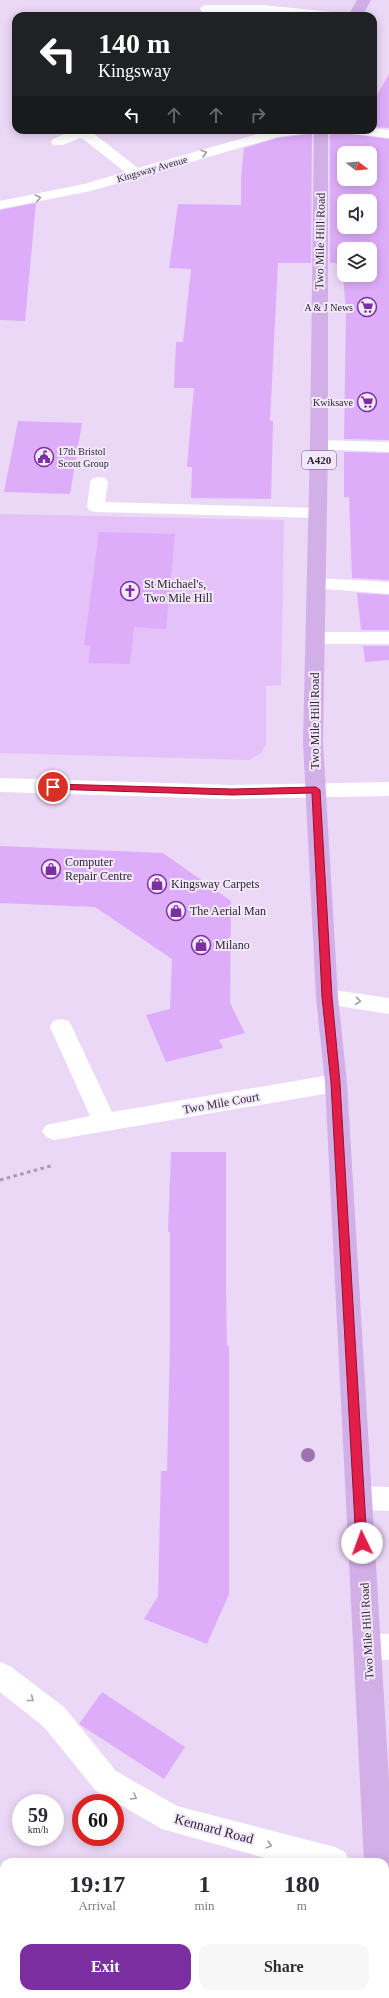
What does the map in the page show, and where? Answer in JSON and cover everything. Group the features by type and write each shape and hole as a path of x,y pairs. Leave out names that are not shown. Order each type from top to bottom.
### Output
{"main road":[{"path":"358,12 364,0"},
{"name":"Two Mile Hill Road","path":"321,134 319,445 313,742 327,997 336,1083 359,1498 378,1646 379,1858"}],"street":[{"path":"207,9 276,10 295,12"},
{"path":"377,133 389,134"},
{"path":"58,142 76,134"},
{"path":"84,134 135,174"},
{"name":"Kingsway Avenue","path":"0,205 86,188 274,134"},
{"path":"319,445 389,447"},
{"path":"99,482 96,507 318,513"},
{"path":"317,584 389,588"},
{"path":"315,638 389,638"},
{"path":"0,785 232,792 389,789"},
{"path":"327,997 389,1006"},
{"path":"61,1027 105,1123"},
{"name":"Two Mile Court","path":"54,1132 336,1083"},
{"path":"359,1498 389,1498"},
{"name":"Kennard Road","path":"0,1675 54,1717 106,1781 172,1819 320,1858"}],"shaded area":[{"path":"0,514 284,520 281,685 266,686 266,744 261,753 249,760 0,753"}],"building":[{"path":"389,74 389,128 377,127 377,95"},
{"path":"312,134 311,263 278,263 270,421 273,421 271,499 191,498 192,467 187,467 194,388 174,388 176,342 183,342 191,269 169,268 178,204 241,205 241,179 244,148 278,138"},
{"path":"330,134 350,134 389,139 389,440 344,439 346,312 344,282 377,282 377,242 337,242 337,263 330,263"},
{"path":"36,203 25,321 0,320 0,210"},
{"name":"17th Bristol Scout Group","path":"18,421 82,423 70,494 4,492"},
{"path":"344,452 389,453 389,580 352,578 349,497 344,497"},
{"name":"St Michael's, Two Mile Hill","path":"99,532 175,534 166,629 134,627 130,664 88,663 91,646 84,645"},
{"path":"357,593 389,595 389,630 361,630"},
{"path":"363,646 389,646 389,660 365,662"},
{"path":"0,846 163,853 231,901 230,1003 245,1033 219,1040 223,1048 166,1062 146,1015 170,1009 172,959 95,907 0,903"},
{"path":"171,1152 226,1152 226,1288 227,1346 229,1346 229,1594 207,1644 144,1619 158,1596 161,1471 167,1471 170,1344 170,1232 168,1232"},
{"path":"102,1692 185,1747 164,1779 79,1724"}],"place":[{"name":"A & J News","path":"367,307"},
{"name":"Kwiksave","path":"367,402"},
{"name":"17th Bristol Scout Group","path":"44,457"},
{"name":"St Michael's, Two Mile Hill","path":"130,591"},
{"name":"Computer Repair Centre","path":"51,869"},
{"name":"Kingsway Carpets","path":"157,884"},
{"name":"The Aerial Man","path":"176,911"},
{"name":"Milano","path":"201,945"}],"route":[{"path":"53,787 232,792 316,790 327,997 336,1083 362,1543"}]}
